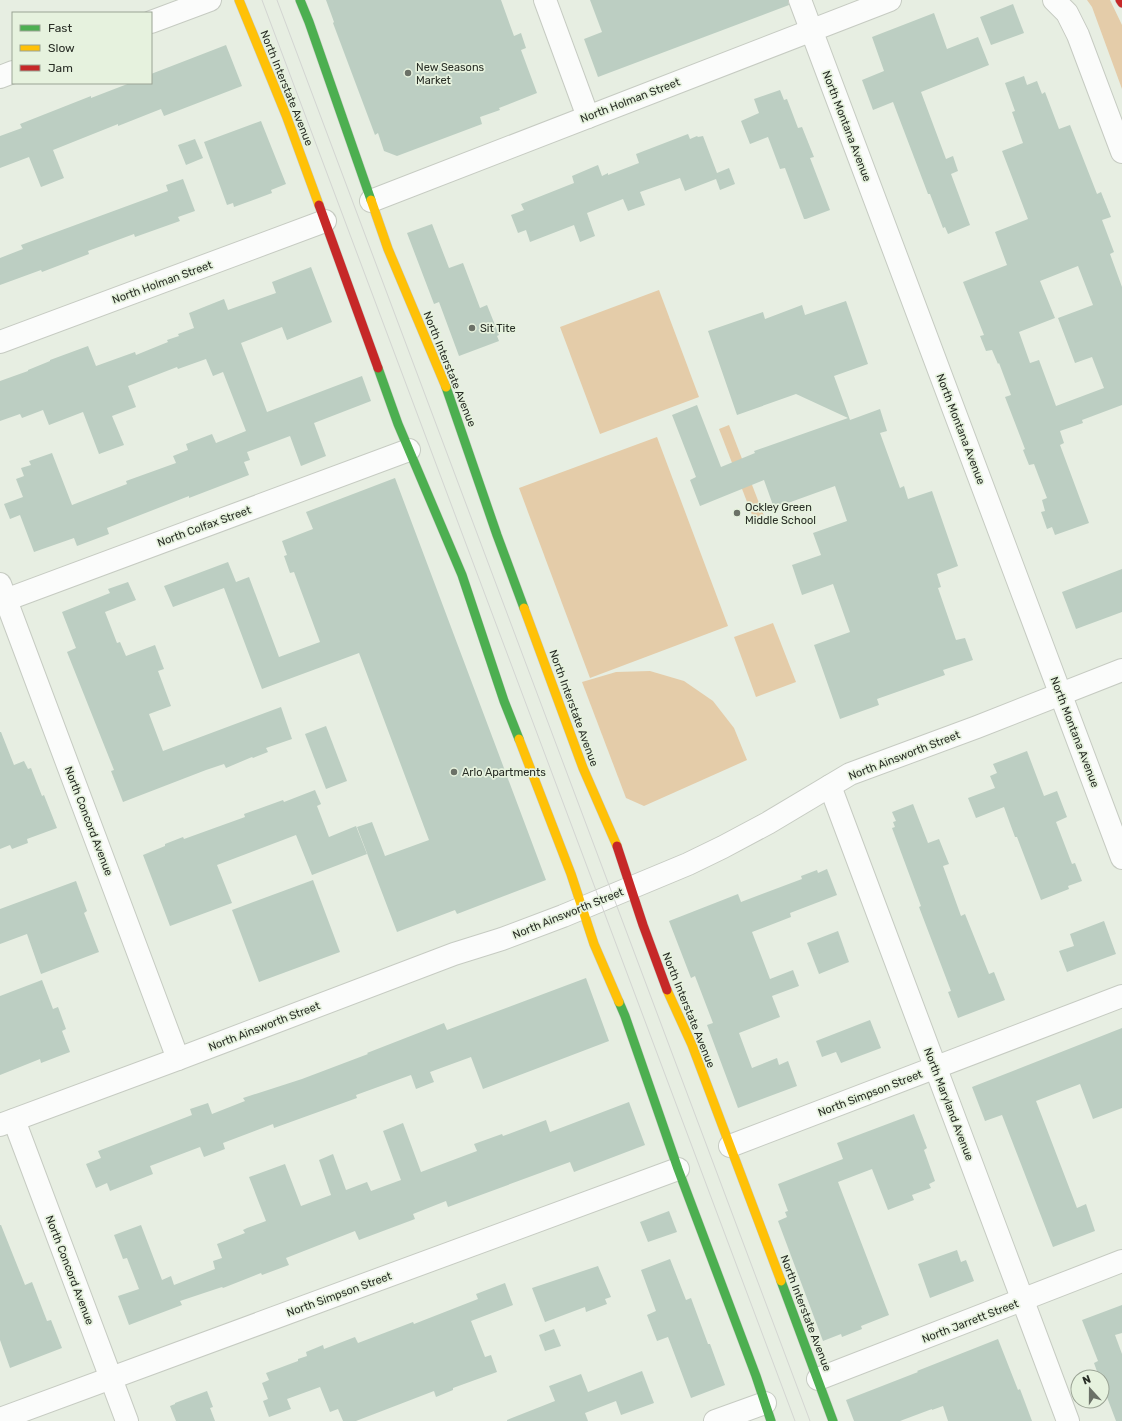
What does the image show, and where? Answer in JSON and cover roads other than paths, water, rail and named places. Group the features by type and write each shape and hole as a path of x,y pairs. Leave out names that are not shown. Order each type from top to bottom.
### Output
{"main road":[{"name":"North Interstate Avenue","path":"239,0 286,115 398,424 462,576 504,701 546,809 594,944 625,1016 678,1169 756,1376 768,1412"},
{"name":"North Interstate Avenue","path":"300,0 388,249 448,391 497,535 583,768 621,856 643,925 669,994 692,1045 833,1421"}],"street":[{"path":"152,22 210,0"},
{"path":"545,0 588,117"},
{"name":"North Montana Avenue","path":"800,0 1122,858"},
{"name":"North Holman Street","path":"371,201 890,0"},
{"path":"1054,0 1067,13 1078,35 1122,152"},
{"path":"0,77 12,72"},
{"name":"North Holman Street","path":"0,342 325,221"},
{"name":"North Colfax Street","path":"2,595 409,450"},
{"name":"North Concord Avenue","path":"2,595 178,1059"},
{"name":"North Ainsworth Street","path":"7,1122 454,954 502,939 582,909 688,864 723,847 768,823 850,774 1122,670"},
{"name":"North Maryland Avenue","path":"830,786 1068,1421"},
{"name":"North Simpson Street","path":"730,1146 1122,996"},
{"name":"North Concord Avenue","path":"7,1122 127,1421"},
{"name":"North Simpson Street","path":"0,1419 678,1169"},
{"name":"North Jarrett Street","path":"818,1379 1122,1261"},
{"path":"715,1421 768,1412"}],"tram line":[{"path":"262,0 795,1421"},
{"path":"277,0 810,1421"}],"place":[{"name":"New Seasons Market","path":"408,73"},
{"name":"Sit Tite","path":"472,328"},
{"name":"Ockley Green Middle School","path":"737,513"},
{"name":"Arlo Apartments","path":"454,772"}]}
